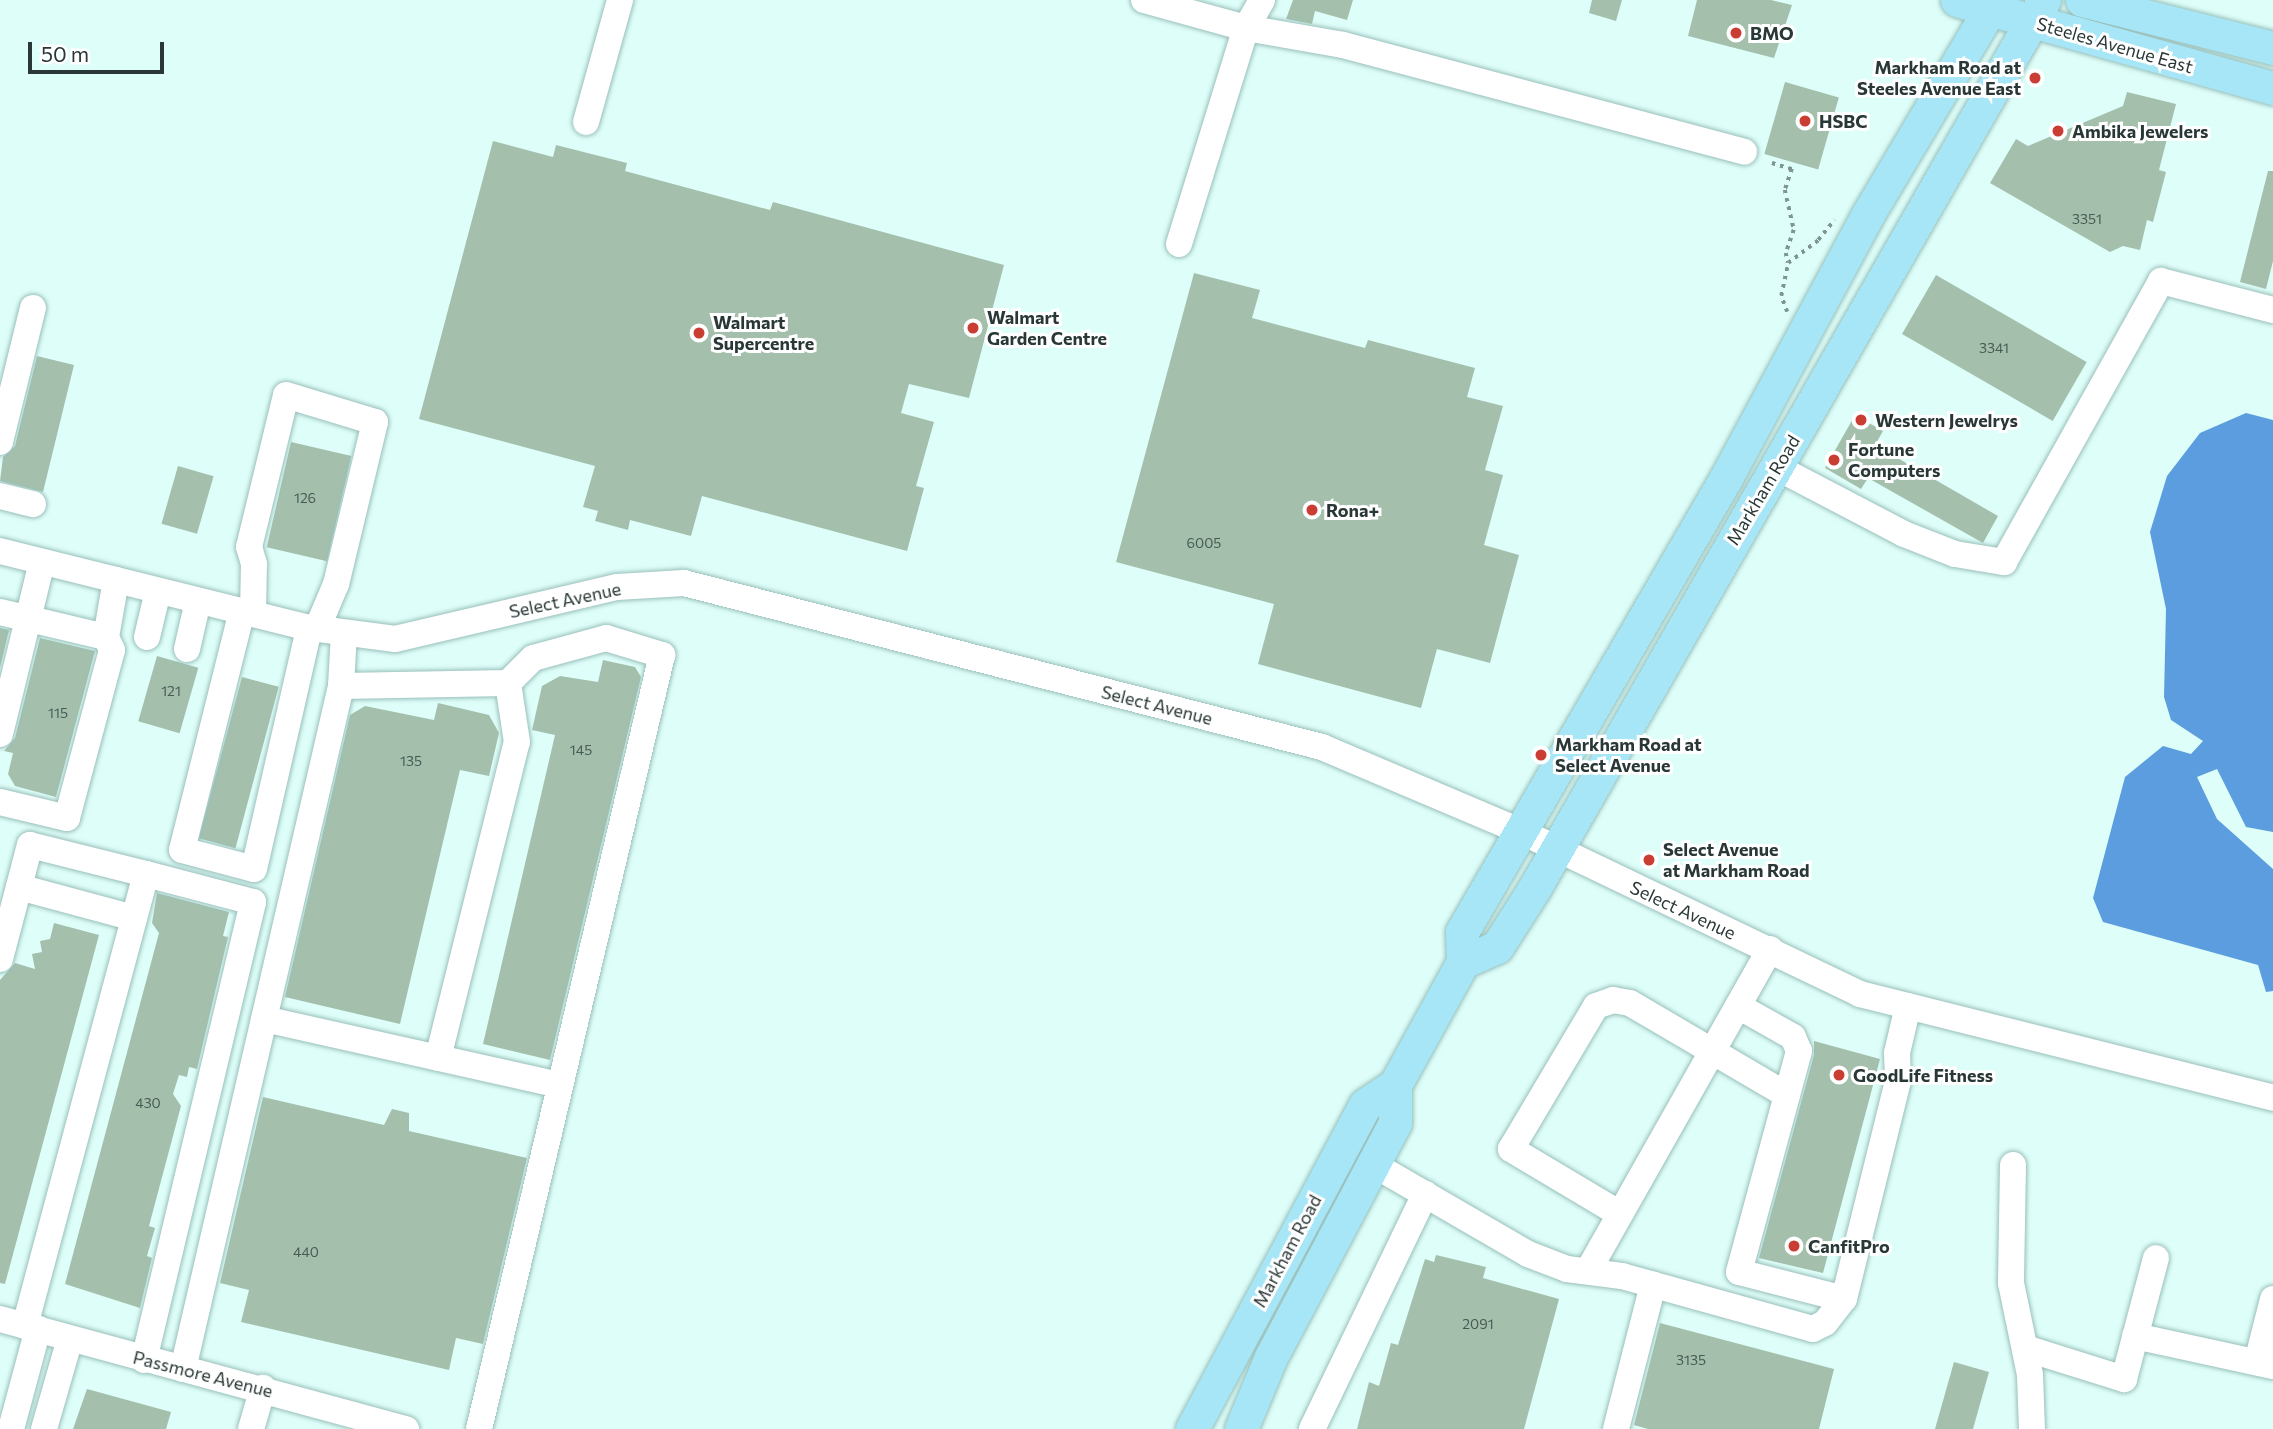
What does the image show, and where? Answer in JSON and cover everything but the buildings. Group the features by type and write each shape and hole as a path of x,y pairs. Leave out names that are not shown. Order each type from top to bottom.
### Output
{"main road":[{"name":"Steeles Avenue East","path":"1957,0 2038,11 2273,88"},
{"name":"Steeles Avenue East","path":"2082,0 2273,48"},
{"name":"Markham Road","path":"1192,1429 1365,1105 1395,1085 1463,962 1462,932 1761,415 1867,216 1992,4"},
{"name":"Markham Road","path":"1463,962 1497,947 1558,849 2038,11"},
{"name":"Markham Road","path":"1241,1429 1271,1357 1371,1163 1395,1123 1395,1085"}],"street":[{"path":"586,122 620,0"},
{"path":"1144,0 1246,29 1343,45 1744,152"},
{"path":"1245,0 1246,29"},
{"path":"1179,244 1246,29 1262,0"},
{"path":"1776,467 1904,534 1955,554 2004,562 2161,281 2273,310"},
{"path":"0,442 33,308"},
{"path":"286,395 375,422 336,584 313,629 254,869 182,850 247,613 254,564 249,547 286,395"},
{"path":"0,496 33,504"},
{"name":"Select Avenue","path":"0,551 313,629 395,639 617,587 684,583 1322,747 1522,832 1860,994 2273,1098"},
{"path":"0,734 42,562"},
{"path":"0,803 67,818 112,650 106,637 116,580"},
{"path":"147,638 158,591"},
{"path":"187,649 198,601"},
{"path":"0,611 106,637"},
{"path":"183,1369 341,686 344,633"},
{"path":"341,686 508,683 533,659 606,638 662,655 479,1429"},
{"path":"438,1058 517,742 508,683"},
{"path":"0,959 30,845 253,902 144,1360"},
{"path":"11,1429 21,1325 146,874"},
{"path":"19,887 134,918"},
{"path":"1588,1271 1770,949"},
{"path":"1620,1214 1511,1149 1595,1006 1613,1000 1630,1003 1787,1095"},
{"path":"1738,1006 1793,1037 1799,1051 1739,1272 1844,1299"},
{"path":"1371,1163 1528,1254 1567,1269 1653,1285 1813,1329 1825,1323 1844,1299 1898,1081 1896,1053 1908,1006"},
{"path":"264,1019 560,1086"},
{"path":"2013,1165 2011,1283 2025,1348 2032,1429"},
{"path":"1312,1429 1425,1194"},
{"path":"2025,1348 2124,1379 2156,1258"},
{"path":"1616,1429 1653,1285"},
{"path":"2135,1336 2265,1364 2273,1299"},
{"name":"Passmore Avenue","path":"21,1325 144,1360 263,1388 406,1429"},
{"path":"44,1429 71,1339"},
{"path":"251,1429 263,1388"}],"path":[{"path":"1772,163 1792,169 1786,190 1794,230 1786,253 1788,262 1782,296 1789,314"},
{"path":"1788,262 1818,240 1836,218"}],"water":[{"path":"2246,413 2273,420 2273,832 2246,827 2217,769 2197,777 2217,819 2273,869 2273,991 2266,992 2258,965 2103,922 2093,898 2125,777 2163,746 2191,754 2203,741 2171,720 2164,697 2166,609 2150,532 2167,476 2200,433"}],"place":[{"name":"BMO","path":"1736,33"},
{"name":"Markham Road at Steeles Avenue East","path":"2035,78"},
{"name":"HSBC","path":"1805,121"},
{"name":"Ambika Jewelers","path":"2058,131"},
{"name":"Walmart Garden Centre","path":"973,328"},
{"name":"Walmart Supercentre","path":"699,333"},
{"name":"Western Jewelrys","path":"1861,420"},
{"name":"Fortune Computers","path":"1834,460"},
{"name":"Rona+","path":"1312,510"},
{"name":"Markham Road at Select Avenue","path":"1541,755"},
{"name":"Select Avenue at Markham Road","path":"1649,860"},
{"name":"GoodLife Fitness","path":"1839,1075"},
{"name":"CanfitPro","path":"1794,1246"}]}
